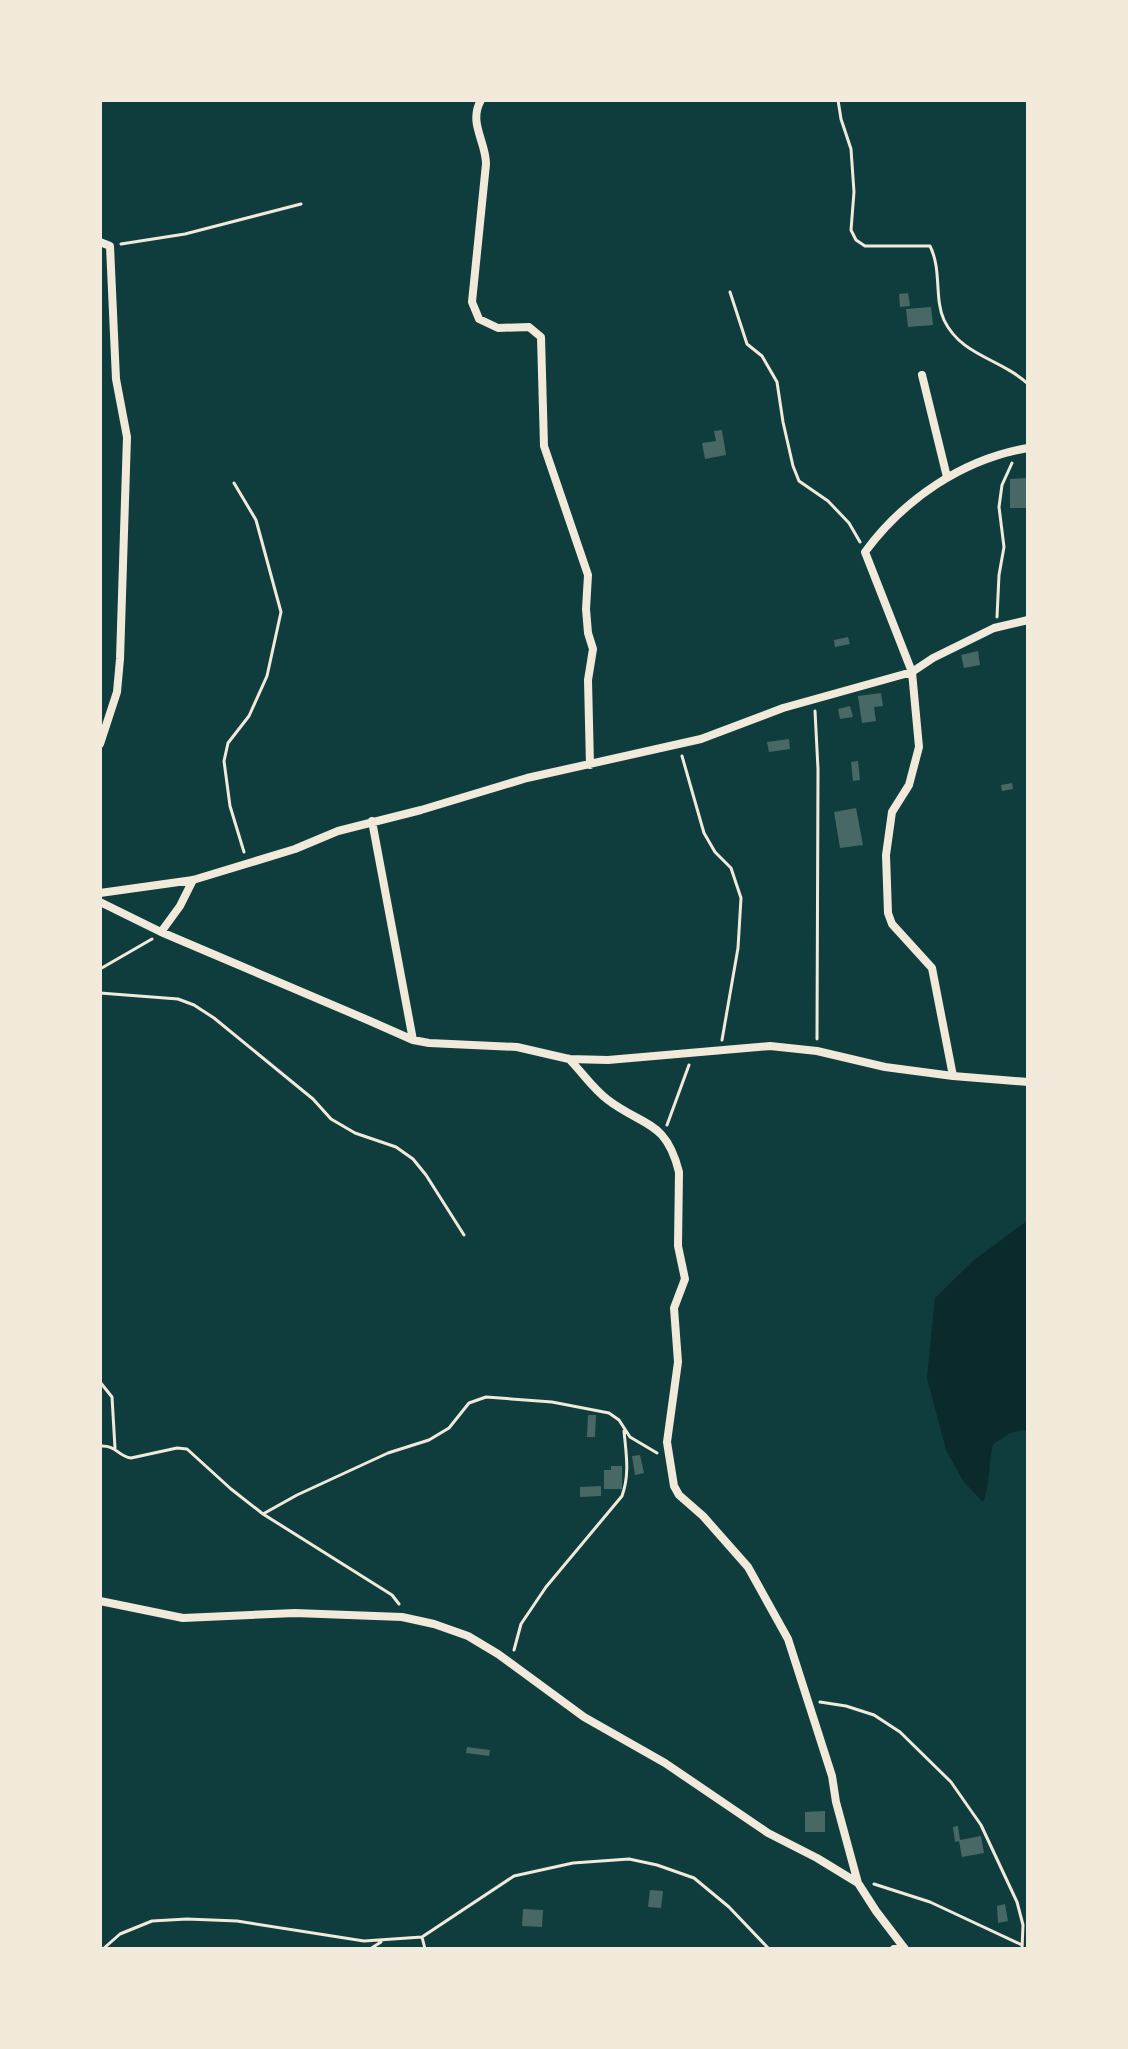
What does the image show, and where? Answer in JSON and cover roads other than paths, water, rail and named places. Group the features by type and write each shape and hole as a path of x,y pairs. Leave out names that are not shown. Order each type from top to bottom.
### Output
{"street":[{"path":"481,100 475,118 477,133 486,151 486,164 472,302 479,319 498,328 529,327 541,337 544,446 588,575 586,609 593,649 588,680 590,765"},
{"path":"100,242 110,246 116,379 127,437 120,659 117,692 100,744"},
{"path":"922,375 947,477"},
{"path":"953,1076 932,968 892,924 886,901 886,855 892,812 909,785 918,758 912,672 865,552 902,512 947,477 1024,449"},
{"path":"100,893 193,880 372,821 421,810 527,778 679,745 783,708 912,672 933,658 994,628 1028,620"},
{"path":"372,821 413,1040"},
{"path":"161,932 180,906 193,880"},
{"path":"100,902 161,932 413,1040 517,1047 569,1059 621,1060 770,1046 817,1051 885,1067 1028,1082"},
{"path":"569,1059 608,1100 650,1124 665,1137 679,1172 678,1246 685,1279 674,1308 678,1362 669,1417 669,1462 679,1495 734,1549 756,1579 788,1639 832,1776 858,1883 905,1949"},
{"path":"100,1601 183,1618 331,1613 411,1619 468,1636 584,1717 665,1763 768,1833 858,1883"}],"water":[{"path":"1028,1220 1028,1432 1010,1433 993,1444 983,1502 963,1481 946,1450 927,1378 935,1298 974,1260"}]}
